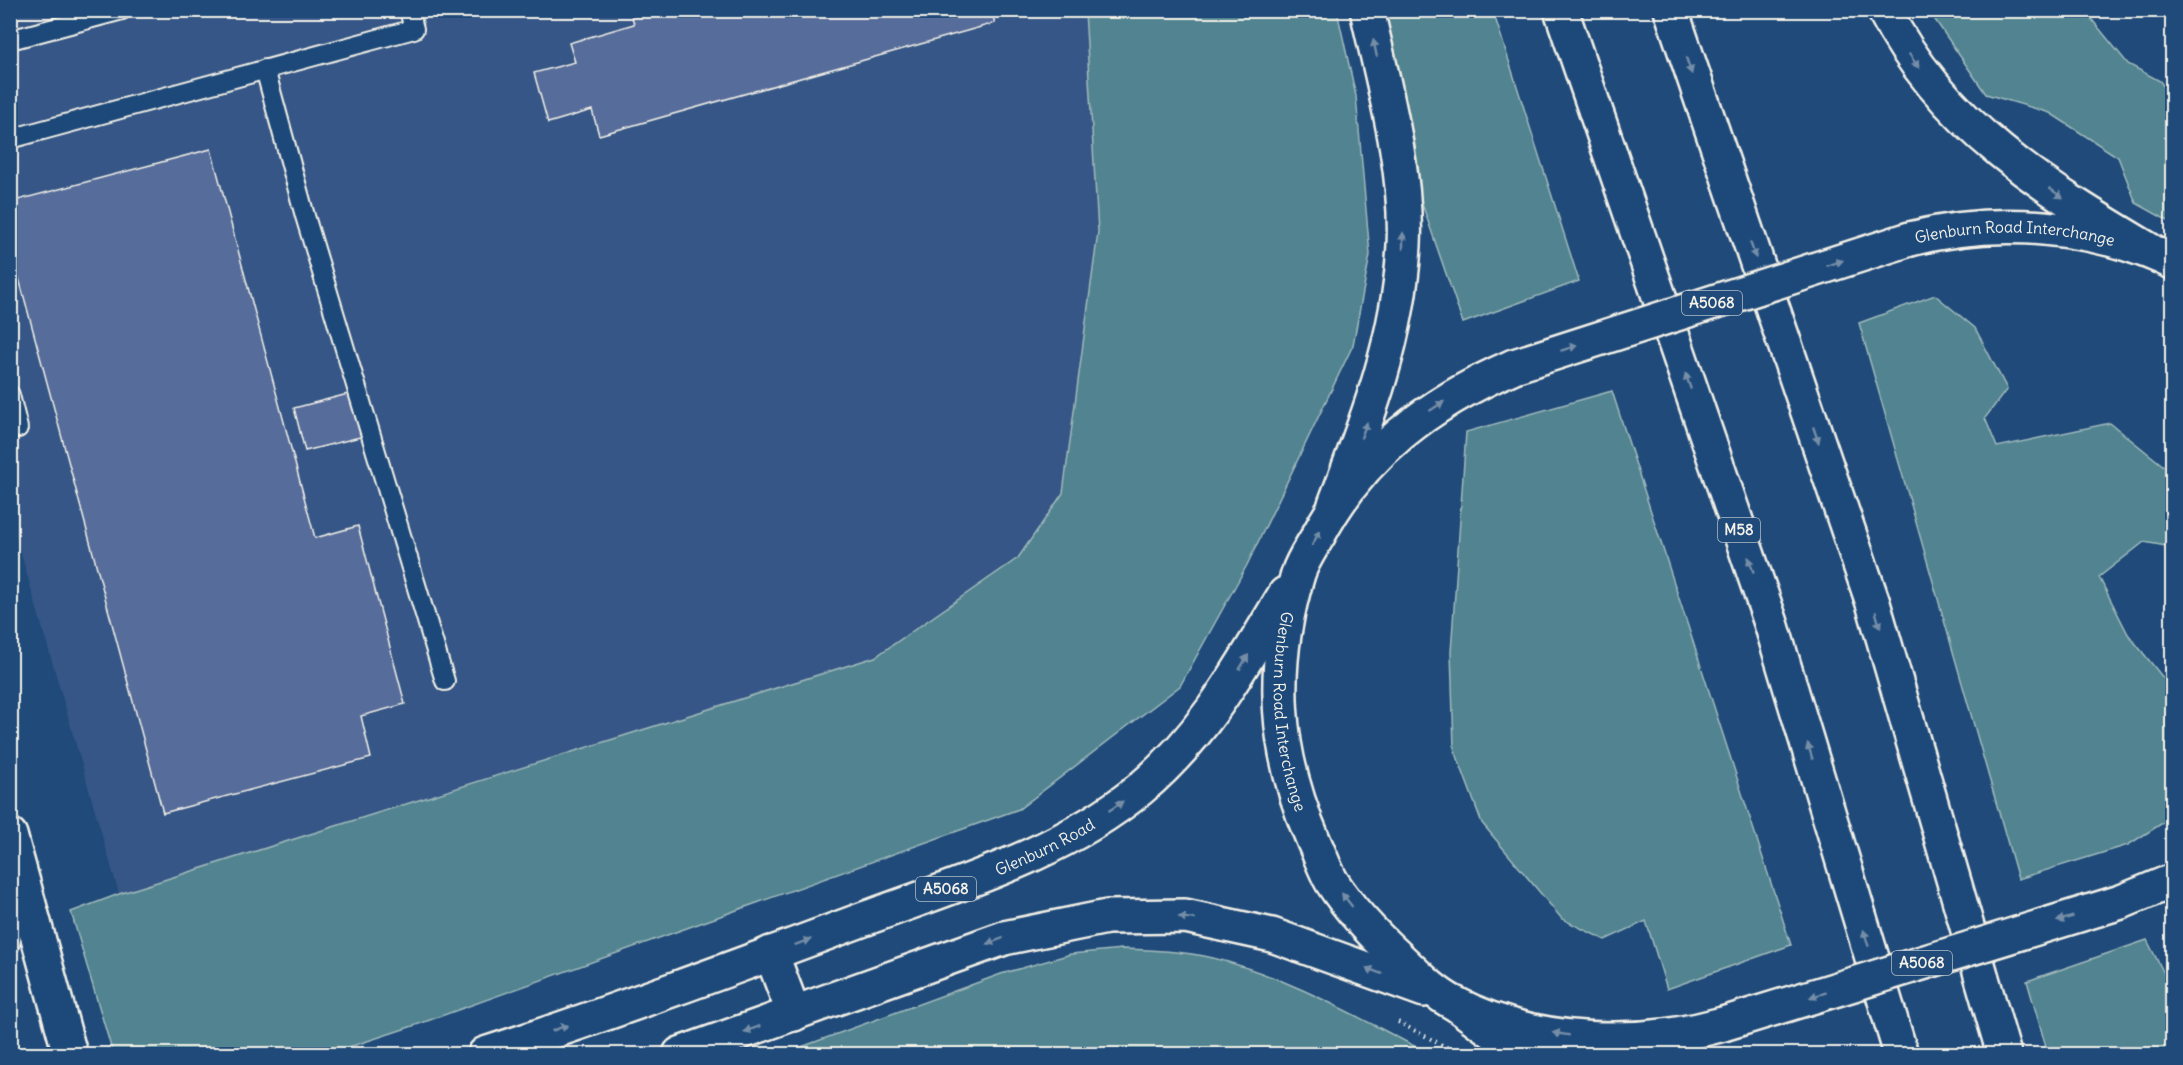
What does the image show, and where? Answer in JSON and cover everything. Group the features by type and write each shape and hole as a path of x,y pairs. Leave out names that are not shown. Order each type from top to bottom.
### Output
{"main road":[{"path":"1335,504 1375,401 1395,323 1404,243 1399,166 1367,10"},
{"name":"M58","path":"1562,10 1771,623 1900,1054"},
{"path":"1671,10 1873,603 2004,1054"},
{"path":"1884,10 1912,58 1940,95 1972,129 2006,158 2073,205 2164,258"},
{"name":"Glenburn Road Interchange","path":"2164,258 2085,235 2041,228 1962,229 1910,239 1514,366 1475,383 1434,406 1403,431 1335,504 1298,572 1279,662 1281,733 1299,808 1331,881 1377,938 1452,1002 1531,1029 1614,1039 1654,1038 1691,1033 2121,902 2172,881"},
{"name":"Glenburn Road","path":"485,1054 771,953 1009,865 1082,828 1139,790 1176,756 1212,713 1298,572"},
{"path":"10,835 70,1054"},
{"name":"A5068","path":"680,1054 1004,938 1107,917 1185,916 1272,935 1452,1002"},
{"path":"771,953 794,1014"},
{"path":"1452,1002 1523,1054"}],"lane":[{"path":"10,40 122,10"},
{"path":"10,139 414,30 409,10"},
{"path":"266,69 305,216 445,681"},
{"path":"10,395 18,428"},
{"path":"10,944 23,882"}],"path":[{"path":"1396,1022 1459,1054"}],"shaded area":[{"path":"11,11 1085,11 1098,232 1063,493 1018,558 875,657 119,894 11,519"}],"green space":[{"path":"1085,11 1337,11 1356,96 1370,255 1353,345 1247,565 1180,686 1019,809 416,1025 328,1054 113,1054 71,912 119,894 875,657 1018,558 1063,493 1098,232"},
{"path":"1383,11 1493,11 1579,281 1463,323 1419,195"},
{"path":"1929,11 2085,11 2128,64 2160,81 2172,99 2172,223 2136,203 2118,157 2050,113 1986,94"},
{"path":"1935,295 1975,328 2007,389 1985,418 1997,447 2110,423 2165,467 2172,467 2172,547 2144,542 2099,577 2128,634 2172,689 2172,817 2128,845 2018,879 1859,323"},
{"path":"1612,391 1791,945 1667,989 1646,921 1605,940 1562,919 1482,823 1454,748 1451,652 1466,432"},
{"path":"2147,940 2172,989 2172,1054 2048,1054 2027,981"},
{"path":"1122,949 1190,954 1242,966 1297,987 1430,1054 782,1054 1001,974 1071,954"}],"building":[{"path":"630,10 991,10 995,23 599,135 592,110 548,123 534,73 575,62 569,43 634,24"},
{"path":"211,149 315,538 358,526 405,704 361,716 371,758 163,813 10,245 10,202"},
{"path":"352,393 364,436 305,451 294,408"}]}
